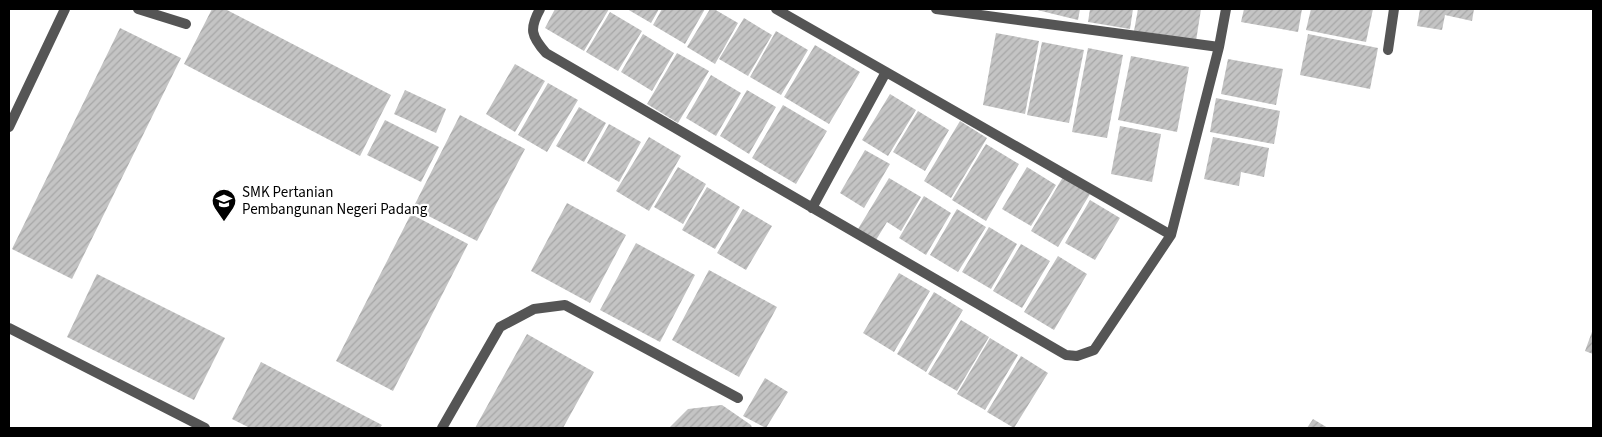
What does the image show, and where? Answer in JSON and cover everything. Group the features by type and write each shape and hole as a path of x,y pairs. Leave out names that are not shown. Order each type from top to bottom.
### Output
{"street":[{"path":"9,127 65,9"},
{"path":"138,9 186,24"},
{"path":"540,9 534,21 532,33 546,53 1066,355 1077,356 1094,350 1171,235 1219,47 1226,9"},
{"path":"776,9 1171,235"},
{"path":"936,9 1219,47"},
{"path":"1388,50 1394,9"},
{"path":"812,208 886,72"},
{"path":"442,428 500,326 534,309 565,304 738,398"},
{"path":"9,328 205,428"}],"building":[{"path":"212,9 225,9 391,95 360,156 184,64"},
{"path":"555,9 609,9 584,51 545,28"},
{"path":"627,9 659,9 651,23"},
{"path":"662,9 705,9 685,44 653,25"},
{"path":"710,9 714,9 738,23 715,64 687,47"},
{"path":"1033,9 1080,9 1078,20"},
{"path":"1090,9 1133,9 1130,29 1088,22"},
{"path":"1138,9 1201,9 1196,41 1134,31"},
{"path":"1244,9 1302,9 1298,32 1241,22"},
{"path":"1311,9 1373,9 1366,42 1306,30"},
{"path":"1420,9 1474,9 1472,21 1445,15 1442,30 1417,26"},
{"path":"610,12 642,31 618,71 586,52"},
{"path":"744,18 772,35 748,76 719,59"},
{"path":"120,28 181,58 72,279 12,249"},
{"path":"776,31 808,50 781,95 750,77"},
{"path":"996,33 1039,41 1025,114 983,105"},
{"path":"643,34 674,53 652,91 621,72"},
{"path":"1308,34 1378,48 1370,89 1300,75"},
{"path":"1042,42 1084,50 1069,123 1027,115"},
{"path":"815,45 860,72 829,124 784,97"},
{"path":"1088,48 1123,55 1107,138 1072,132"},
{"path":"677,53 709,71 678,123 647,104"},
{"path":"1131,56 1189,67 1177,132 1118,120"},
{"path":"1228,59 1283,69 1276,105 1221,94"},
{"path":"515,64 545,81 515,132 486,114"},
{"path":"711,75 741,93 716,136 686,118"},
{"path":"548,83 578,100 547,152 518,135"},
{"path":"405,90 446,109 436,133 394,114"},
{"path":"747,90 776,107 749,154 720,136"},
{"path":"890,94 916,110 888,156 862,140"},
{"path":"1216,98 1280,111 1274,144 1210,132"},
{"path":"783,105 827,131 796,184 752,158"},
{"path":"579,107 606,123 584,162 556,146"},
{"path":"918,111 949,130 925,171 893,152"},
{"path":"460,115 525,149 477,241 413,208"},
{"path":"385,120 439,147 421,182 367,155"},
{"path":"960,121 987,138 951,198 924,181"},
{"path":"609,124 641,142 619,182 587,163"},
{"path":"1120,126 1161,134 1152,182 1111,174"},
{"path":"649,137 681,156 649,211 616,191"},
{"path":"1213,137 1269,148 1264,177 1241,172 1239,186 1204,179"},
{"path":"986,144 1019,164 986,221 952,200"},
{"path":"865,150 890,164 864,208 840,193"},
{"path":"678,167 706,184 683,224 654,207"},
{"path":"1027,167 1056,185 1031,226 1002,209"},
{"path":"1063,177 1090,194 1058,247 1031,231"},
{"path":"889,178 921,197 901,231 887,222 876,240 858,229"},
{"path":"707,187 740,207 715,249 682,230"},
{"path":"924,196 951,213 926,255 899,238"},
{"path":"1090,200 1120,218 1095,260 1065,243"},
{"path":"567,203 626,235 590,303 531,271"},
{"path":"743,209 772,226 746,270 717,253"},
{"path":"957,209 986,227 958,272 930,255"},
{"path":"411,214 468,244 393,391 336,361"},
{"path":"989,227 1017,244 991,289 962,272"},
{"path":"636,243 695,275 660,342 600,310"},
{"path":"1021,244 1050,261 1022,308 993,291"},
{"path":"1058,256 1087,274 1054,330 1024,312"},
{"path":"709,270 777,307 739,377 672,340"},
{"path":"899,273 930,291 894,352 863,333"},
{"path":"97,274 225,338 194,400 67,337"},
{"path":"934,292 963,310 926,372 897,354"},
{"path":"961,320 989,337 957,391 928,374"},
{"path":"1593,329 1593,354 1585,351"},
{"path":"527,334 594,372 563,428 475,428"},
{"path":"990,338 1018,355 985,410 957,394"},
{"path":"1021,356 1048,373 1014,428 987,412"},
{"path":"261,362 382,425 380,428 250,428 232,419"},
{"path":"765,378 788,392 766,428 743,416"},
{"path":"722,405 751,425 752,428 669,428 688,409"},
{"path":"1313,419 1328,428 1307,428"}],"place":[{"name":"SMK Pertanian Pembangunan Negeri Padang","path":"224,222"}]}
